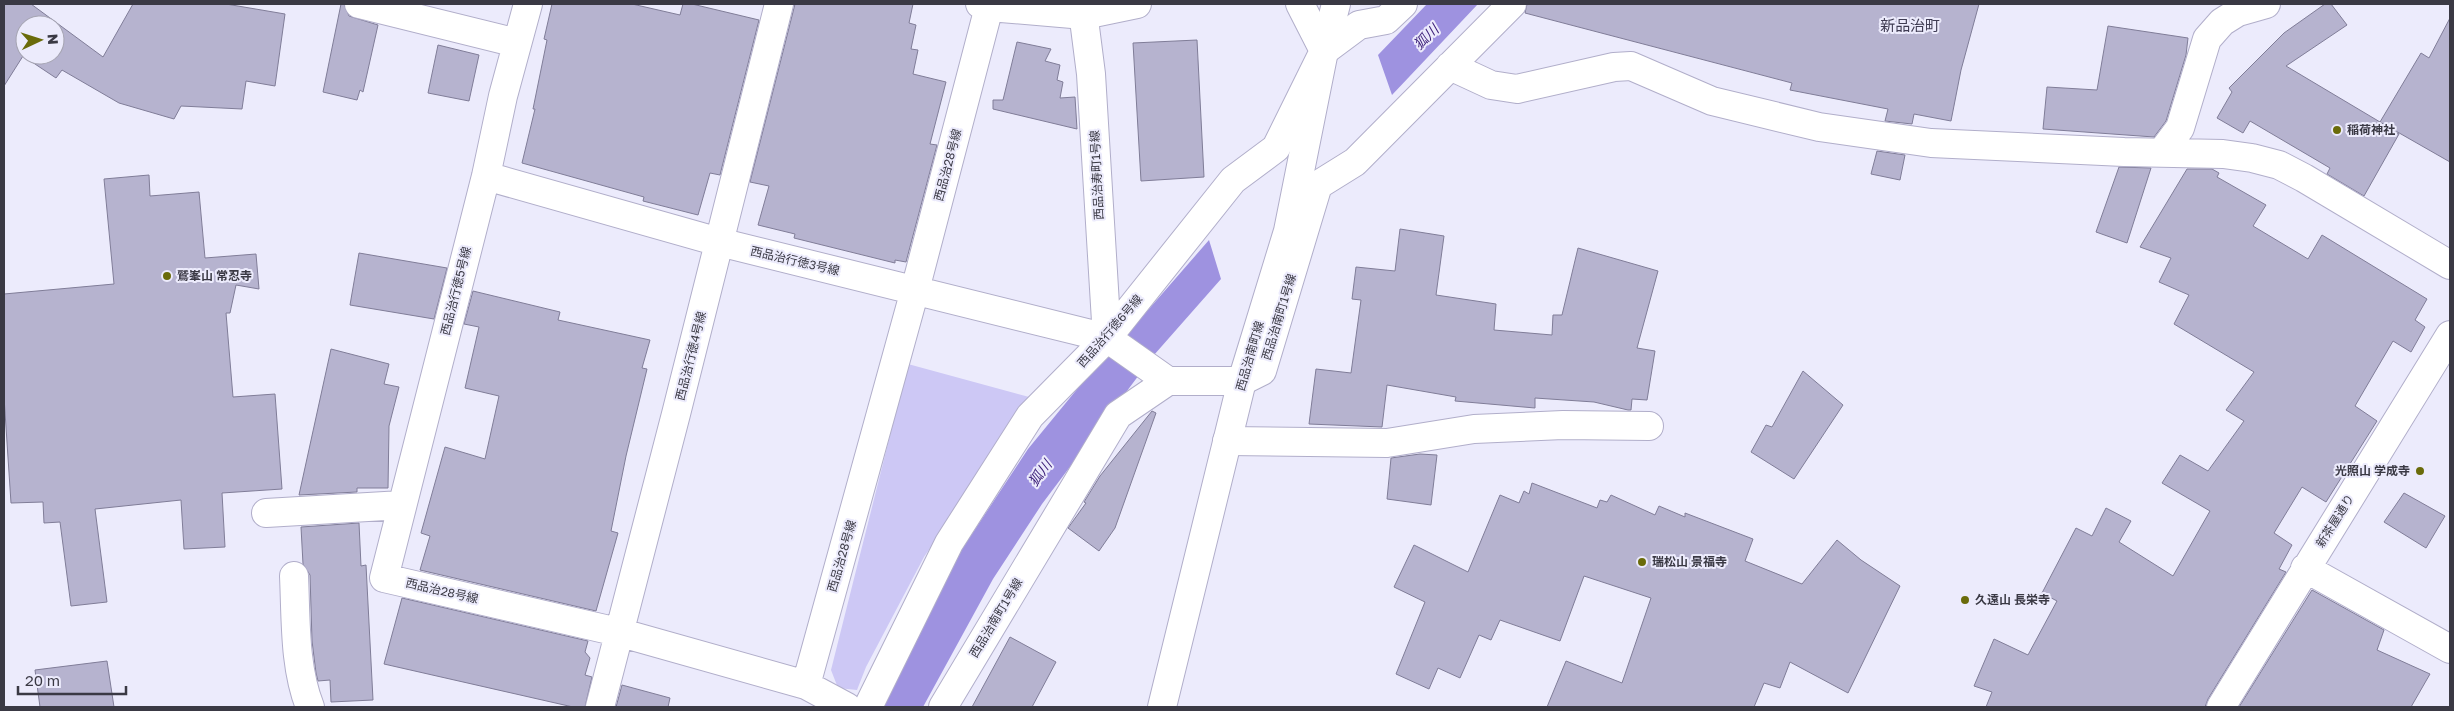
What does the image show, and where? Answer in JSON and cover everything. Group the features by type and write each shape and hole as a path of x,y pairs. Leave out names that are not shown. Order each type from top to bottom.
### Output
{"street":[{"path":"359,4 518,43"},
{"name":"西品治行徳5号線","path":"384,578 486,176 503,96 528,4"},
{"name":"西品治行徳4号線","path":"600,707 778,4"},
{"path":"984,5 1083,9 1137,4"},
{"path":"1300,4 1324,51"},
{"name":"西品治南町線","path":"1162,707 1242,381 1288,231 1324,51 1336,4"},
{"name":"西品治行徳6号線","path":"868,707 949,543 1030,416 1111,341 1233,180 1276,148 1324,51 1359,26 1386,20 1404,4"},
{"name":"西品治南町1号線","path":"1242,381 1262,371 1318,186 1355,162 1512,4"},
{"path":"2162,152 2180,128 2207,39 2222,22 2238,12 2266,4"},
{"name":"西品治28号線","path":"384,578 618,632 806,685 916,290 984,5"},
{"name":"西品治寿町1号線","path":"1083,9 1091,74 1111,341"},
{"path":"1450,66 1492,85 1517,89 1614,67 1631,66 1712,101 1819,127 1931,143 2223,154 2252,158 2279,165 2450,265"},
{"name":"西品治行徳3号線","path":"486,176 719,242 916,290 1111,341"},
{"name":"新茶屋通り","path":"2221,707 2450,335"},
{"path":"1111,341 1160,375 1242,381"},
{"name":"西品治南町1号線","path":"943,707 1118,416 1160,375"},
{"path":"1227,441 1387,443 1474,429 1563,425 1648,426"},
{"path":"266,513 402,506"},
{"path":"2305,568 2450,649"},
{"path":"294,576 297,637 303,689 310,707"},
{"path":"806,685 847,707"}],"shaded area":[{"path":"908,364 1033,398 924,557 866,667 857,690 838,688 831,670"}],"water":[{"name":"狐川","path":"1427,4 1478,4 1392,95 1378,55"},
{"name":"狐川","path":"1209,240 1221,279 1154,355 1042,504 993,579 923,707 879,707 934,594 1028,449 1101,360 1108,356"}],"building":[{"path":"4,4 31,4 46,15 15,15 15,65 17,65 4,86"},
{"path":"133,4 226,4 285,14 275,86 246,81 242,109 181,106 174,119 119,103 62,70 56,78 36,65 65,65 65,29 103,57"},
{"path":"341,4 344,4 349,16 378,25 363,92 360,90 357,100 323,92"},
{"path":"552,4 632,4 680,15 683,4 692,4 759,20 720,175 710,173 698,215 643,201 644,197 522,163 535,109 533,109 547,40 544,39"},
{"path":"795,4 913,4 909,23 916,25 911,49 918,50 913,74 946,82 930,144 937,145 906,262 895,260 895,263 794,238 795,234 758,225 769,186 750,182"},
{"path":"1527,4 1979,4 1961,70 1951,121 1914,114 1912,124 1885,121 1888,109 1790,90 1792,83 1525,13"},
{"path":"2325,4 2331,4 2347,25 2286,66 2399,134 2364,196 2327,174 2330,168 2250,121 2243,133 2217,118 2232,92 2229,88 2284,33"},
{"path":"2450,18 2450,162 2380,122 2421,53 2429,58"},
{"path":"2108,26 2188,38 2186,55 2166,121 2154,137 2043,129 2047,87 2097,90"},
{"path":"1197,40 1204,177 1141,181 1133,43"},
{"path":"1017,42 1051,49 1045,61 1060,65 1057,80 1063,82 1060,98 1075,97 1077,129 993,109 993,100 1003,100"},
{"path":"438,45 479,55 469,101 428,93"},
{"path":"1877,151 1905,155 1900,180 1871,174"},
{"path":"2119,167 2151,168 2127,243 2096,232"},
{"path":"2187,169 2212,169 2219,173 2217,177 2266,205 2253,226 2308,259 2322,235 2427,299 2415,320 2425,327 2411,352 2393,341 2355,406 2377,421 2326,502 2302,487 2274,533 2292,545 2279,569 2286,572 2208,699 2205,707 1986,707 1992,692 1974,686 1994,639 2028,655 2057,601 2042,593 2076,528 2092,536 2106,508 2131,521 2119,542 2173,576 2210,511 2162,483 2180,455 2208,471 2244,421 2226,410 2254,372 2174,324 2189,295 2159,282 2171,258 2140,247"},
{"path":"149,175 150,196 199,192 205,258 256,254 259,289 236,285 230,313 226,313 233,397 275,394 282,489 222,493 225,547 184,549 181,500 95,509 107,602 71,606 60,522 44,523 43,502 11,503 4,397 4,294 114,284 104,179"},
{"path":"1400,229 1444,236 1436,295 1496,304 1494,330 1552,335 1553,315 1562,315 1578,248 1658,271 1637,348 1655,351 1647,400 1632,399 1631,410 1628,410 1594,402 1535,398 1535,408 1455,401 1456,397 1387,385 1382,427 1309,424 1316,369 1351,373 1361,300 1352,299 1356,267 1395,271"},
{"path":"359,253 447,268 434,319 350,305"},
{"path":"473,291 560,312 558,320 650,340 642,368 647,369 626,456 611,531 618,533 596,611 420,570 430,536 421,533 445,447 485,459 499,396 465,388 479,327 464,324"},
{"path":"331,349 389,364 384,384 399,387 389,426 388,488 357,488 357,492 299,495"},
{"path":"1803,371 1843,405 1794,479 1751,452 1766,425 1772,427"},
{"path":"1152,411 1156,413 1115,528 1099,551 1068,528 1086,503 1084,502 1100,476"},
{"path":"1420,454 1437,455 1431,505 1387,499 1391,458"},
{"path":"1532,483 1597,508 1600,500 1607,502 1611,495 1655,515 1659,506 1685,517 1685,513 1753,539 1745,561 1802,584 1837,540 1861,560 1900,586 1848,693 1790,662 1780,688 1764,683 1754,707 1547,707 1566,661 1622,683 1651,598 1584,576 1560,641 1500,620 1491,640 1479,635 1460,678 1438,668 1429,689 1396,674 1425,602 1394,587 1414,545 1468,572 1500,495 1519,503 1524,491 1529,494"},
{"path":"2404,493 2445,516 2426,548 2384,522"},
{"path":"359,523 361,566 366,565 373,700 331,702 330,680 318,681 316,673 312,641 310,575 303,564 301,527"},
{"path":"2312,590 2384,630 2377,650 2430,674 2411,707 2239,707"},
{"path":"402,598 588,641 585,652 590,658 585,675 592,677 585,707 573,707 384,664"},
{"path":"1010,637 1056,662 1032,707 972,707"},
{"path":"107,661 114,707 40,707 35,670"},
{"path":"622,685 670,698 668,707 616,707"}],"place":[{"name":"稲荷神社","path":"2337,130"},
{"name":"鷲峯山 常忍寺","path":"167,276"},
{"name":"光照山 学成寺","path":"2420,471"},
{"name":"瑞松山 景福寺","path":"1642,562"},
{"name":"久遠山 長栄寺","path":"1965,600"}],"district":[{"name":"新品治町","path":"1910,26"}]}
